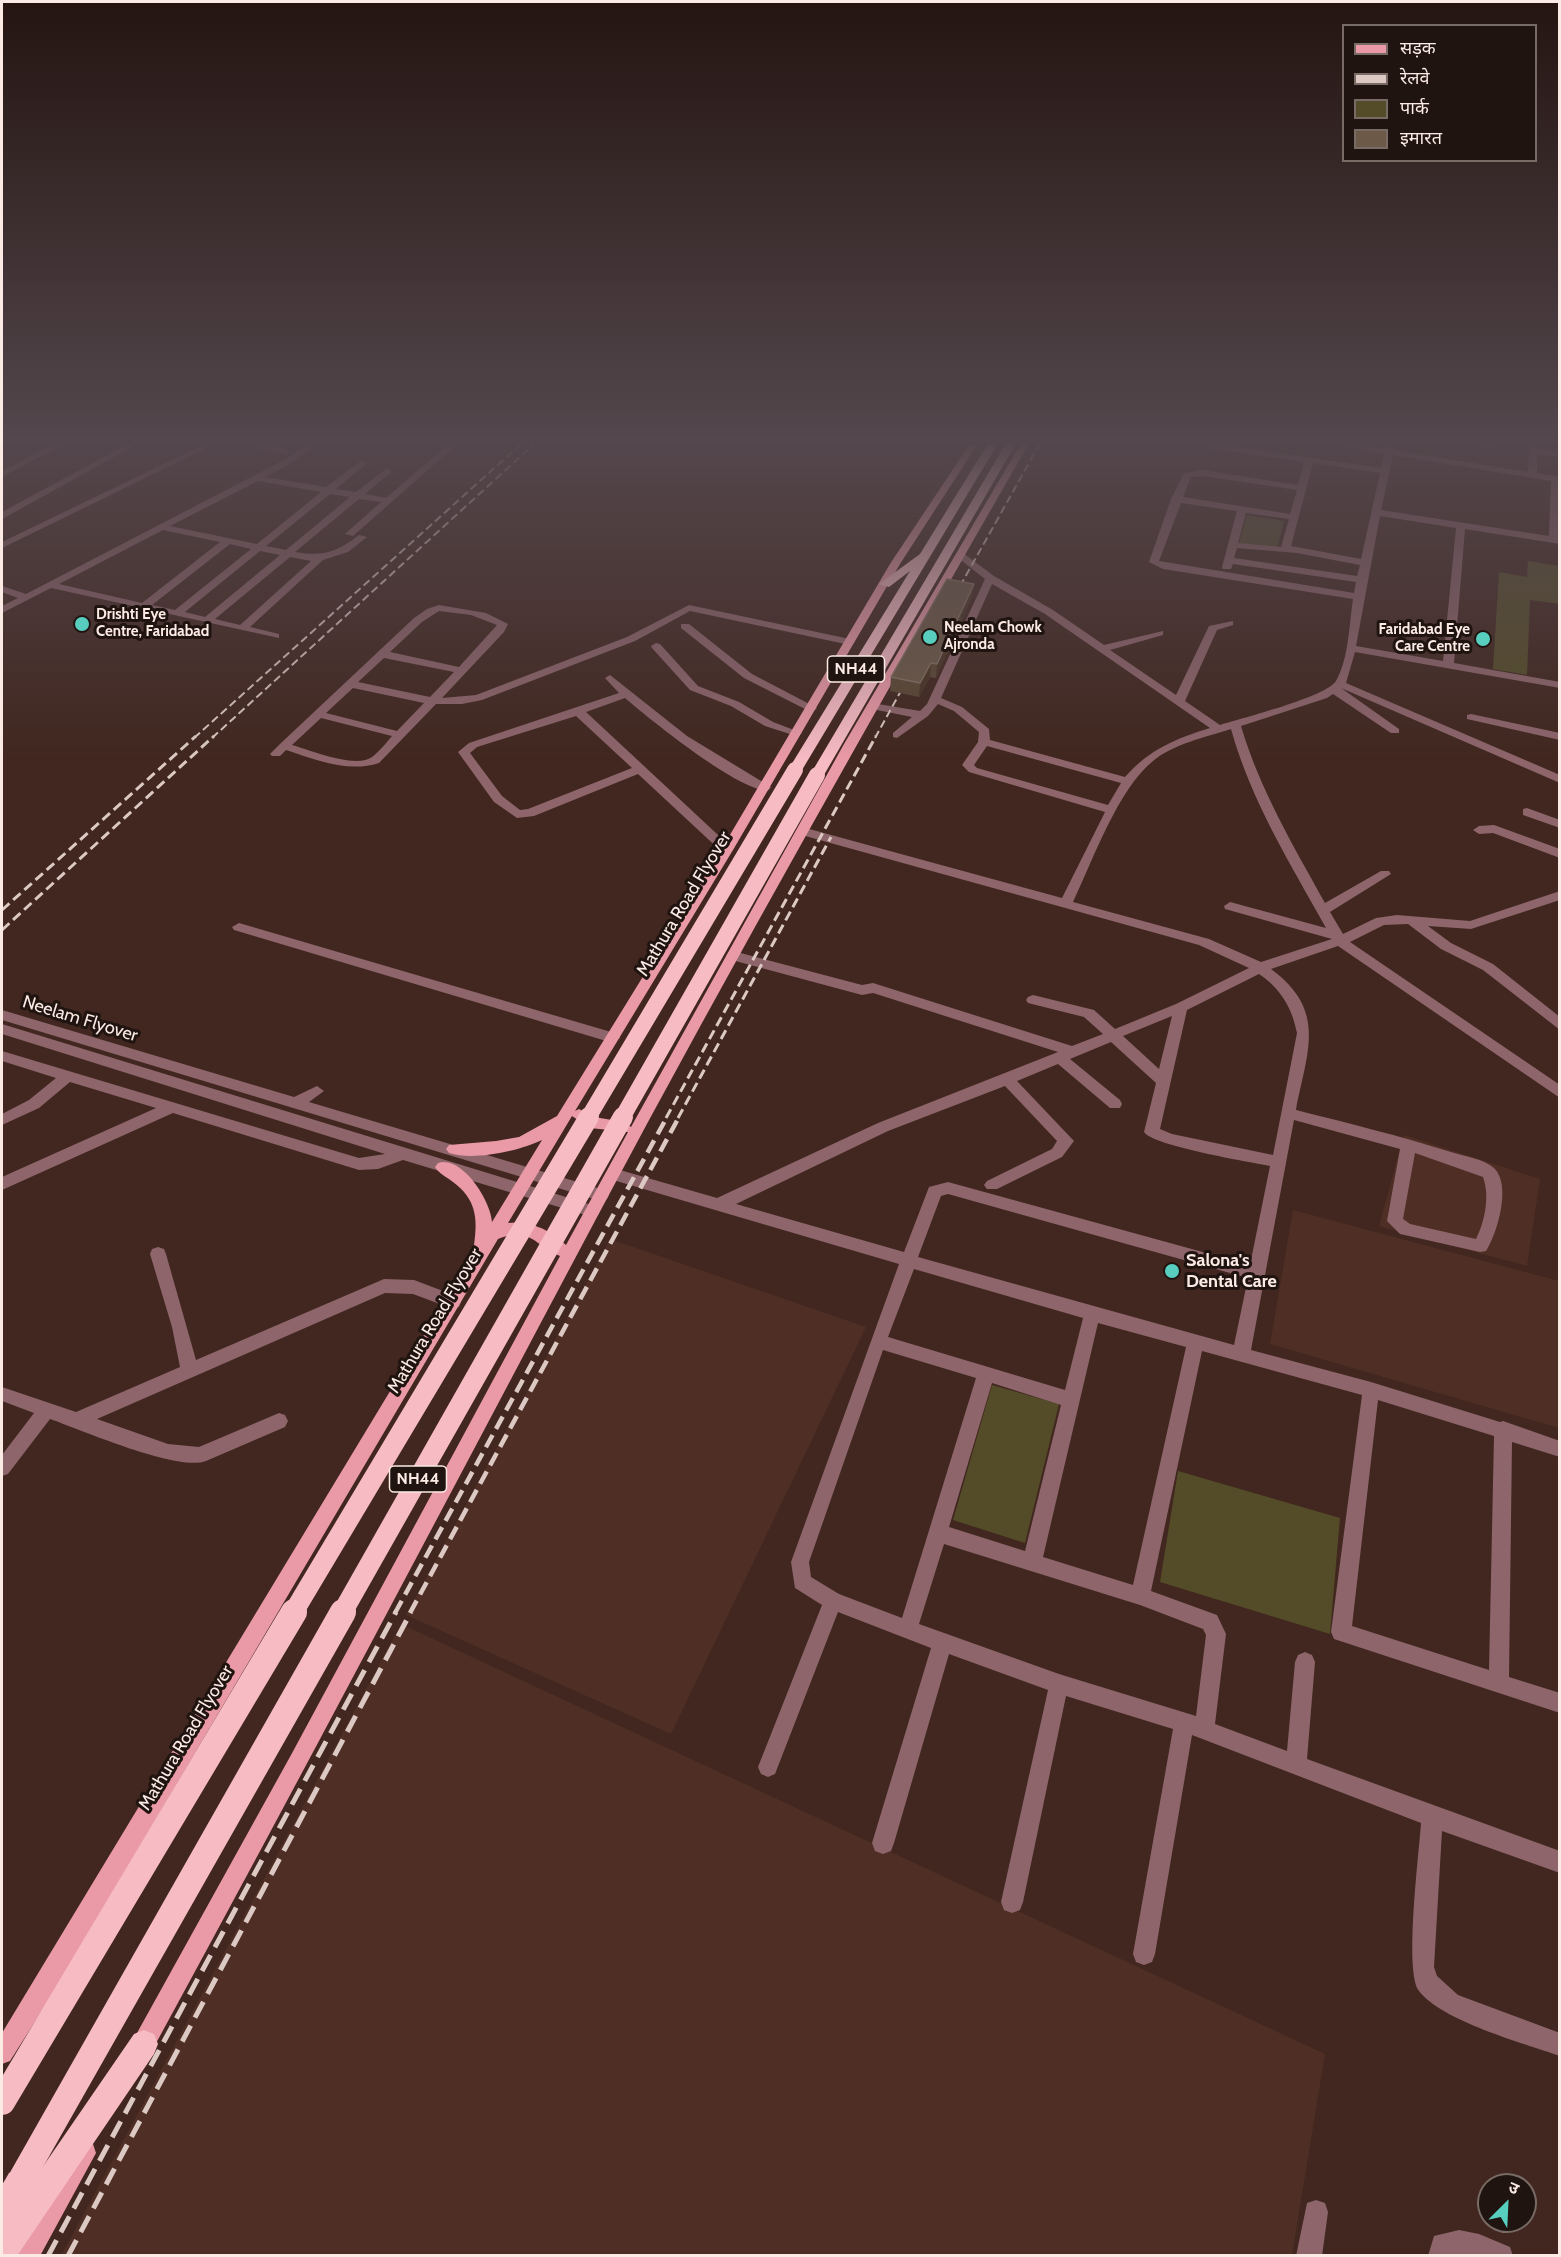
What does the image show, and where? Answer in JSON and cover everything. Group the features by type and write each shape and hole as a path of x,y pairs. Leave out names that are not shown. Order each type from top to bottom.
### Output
{"highway":[{"name":"NH44","path":"2,2213 817,775 949,550"},
{"path":"885,584 926,553"},
{"name":"Mathura Road Flyover","path":"2,2102 926,553"},
{"path":"850,744 869,687"},
{"path":"2,2251 144,2044"}],"main road":[{"path":"2,2053 49,1979 519,1190 728,850 904,550"},
{"path":"26,2256 298,1762 592,1211 850,744 963,550"},
{"path":"570,1109 582,1118 599,1125 629,1128 641,1122"},
{"path":"454,1149 489,1149 521,1144 547,1131 570,1109"},
{"path":"443,1167 466,1182 481,1201 485,1227 479,1257"},
{"path":"492,1235 509,1228 529,1230 546,1237 567,1258"}],"street":[{"path":"2,599 96,550"},
{"path":"2,610 116,550"},
{"path":"146,605 216,550"},
{"path":"178,613 253,550"},
{"path":"271,550 320,558 345,550"},
{"path":"209,619 291,550"},
{"path":"1158,550 1154,562 1163,566 1358,597"},
{"path":"1224,576 1232,550"},
{"path":"1287,550 1365,563"},
{"path":"1337,687 1350,648 1367,550"},
{"path":"1448,665 1459,550"},
{"path":"960,555 990,578 1049,612 1218,729"},
{"path":"243,628 320,558"},
{"path":"1229,560 1361,580"},
{"path":"897,735 907,724 928,711 990,578"},
{"path":"50,585 209,619 274,636"},
{"path":"2,589 26,597"},
{"path":"439,608 499,620 503,624 500,630 460,670 434,702 369,764 352,764 280,750 424,615 439,608"},
{"path":"351,684 434,702 462,702 478,699 632,639 689,608 850,642"},
{"path":"1178,703 1213,628 1230,623"},
{"path":"685,627 748,676 811,708"},
{"path":"1101,649 1159,633"},
{"path":"656,646 694,688 735,704 769,724 796,733"},
{"path":"1350,648 1559,686"},
{"path":"382,654 460,670"},
{"path":"610,678 627,694 717,763 765,787"},
{"path":"1337,687 1395,731"},
{"path":"1066,903 1128,781 1150,757 1173,745 1337,687 1560,780"},
{"path":"627,694 579,712 473,745 464,752 498,799 516,814 530,813 639,769"},
{"path":"935,699 958,710 980,726 987,735 969,761 968,765 973,770 1112,810"},
{"path":"872,706 921,715"},
{"path":"579,712 728,850"},
{"path":"319,714 400,735"},
{"path":"1471,717 1560,737"},
{"path":"1235,724 1245,760 1265,807 1338,938"},
{"path":"984,742 1128,781"},
{"path":"1527,812 1560,824"},
{"path":"1479,830 1494,829 1560,854"},
{"path":"802,831 1204,942 1234,952 1262,968 1280,985 1302,1017 1304,1033 1241,1355"},
{"path":"1323,910 1385,874"},
{"path":"718,1204 883,1127 1074,1052 1262,968 1386,919 1471,926 1560,895"},
{"path":"1230,906 1338,938 1560,1093"},
{"path":"1411,920 1446,946 1488,967 1560,1025"},
{"path":"239,927 613,1038"},
{"path":"733,956 862,990 873,988 1074,1052"},
{"path":"1033,1000 1089,1013 1163,1081"},
{"path":"1181,1006 1152,1132 1169,1139 1279,1162"},
{"name":"Neelam Flyover","path":"2,1015 142,1065"},
{"name":"Neelam Flyover","path":"2,1029 142,1065"},
{"path":"2,1056 359,1164 378,1163 403,1154"},
{"path":"1059,1058 1115,1104"},
{"path":"142,1065 295,1103 601,1195"},
{"path":"142,1065 443,1167 592,1211"},
{"path":"2,1120 34,1104 68,1076"},
{"path":"992,1185 1057,1153 1066,1141 1007,1079"},
{"path":"295,1103 317,1090"},
{"path":"2,1184 171,1107"},
{"path":"1288,1113 1476,1166 1489,1173 1495,1185 1488,1239 1480,1246 1406,1229 1395,1221 1408,1147"},
{"path":"613,1174 1092,1314 1371,1390 1503,1429 1560,1449"},
{"path":"1257,1274 948,1188 935,1191 878,1341 800,1562 802,1582 833,1601 909,1630 1059,1684 1194,1726 1432,1817 1560,1862"},
{"path":"158,1254 180,1327 190,1372"},
{"path":"76,1420 384,1286 414,1287 453,1302"},
{"path":"1032,1562 1092,1314"},
{"path":"878,1341 1071,1400"},
{"path":"1140,1596 1196,1341"},
{"path":"909,1630 986,1374"},
{"path":"1371,1390 1341,1632 1560,1703"},
{"path":"2,1394 168,1452 189,1456 216,1449 279,1421"},
{"path":"2,1468 46,1410"},
{"path":"1499,1684 1503,1429"},
{"path":"938,1533 1140,1596 1203,1618 1214,1627 1216,1634 1144,1954"},
{"path":"768,1767 833,1601"},
{"path":"883,1843 943,1642"},
{"path":"1296,1764 1305,1662"},
{"path":"1012,1902 1059,1684"},
{"path":"1432,1817 1423,1967 1427,1983 1451,2004 1560,2045"},
{"path":"1309,2256 1316,2212"},
{"path":"1440,2256 1443,2245 1458,2240 1477,2245 1501,2256"}],"shaded area":[{"path":"1404,1135 1540,1179 1527,1266 1379,1226"},
{"path":"1293,1210 1559,1281 1559,1428 1270,1344"},
{"path":"610,1239 866,1327 671,1734 406,1615"},
{"path":"401,1624 1325,2054 1292,2255 61,2256"}],"green space":[{"path":"1528,561 1559,566 1560,604 1530,600 1527,675 1493,669 1499,572 1527,577"},
{"path":"992,1385 1059,1404 1025,1543 953,1520"},
{"path":"1178,1471 1340,1518 1330,1634 1160,1582"}],"building":[{"path":"947,579 974,584 937,664 931,663 920,683 891,677"}],"railway":[{"path":"194,738 403,550"},
{"path":"212,738 418,550"},
{"path":"954,597 980,550"},
{"path":"875,738 908,678"},
{"path":"2,910 196,736"},
{"path":"2,930 214,736"},
{"path":"666,1118 876,736"},
{"path":"678,1118 831,837"},
{"path":"395,1613 667,1117"},
{"path":"410,1613 679,1117"},
{"path":"48,2256 396,1612"},
{"path":"68,2256 411,1612"}],"place":[{"name":"Drishti Eye Centre, Faridabad","path":"82,624"},
{"name":"Neelam Chowk Ajronda","path":"930,637"},
{"name":"Faridabad Eye Care Centre","path":"1483,639"},
{"name":"Salona's Dental Care","path":"1172,1271"}]}
